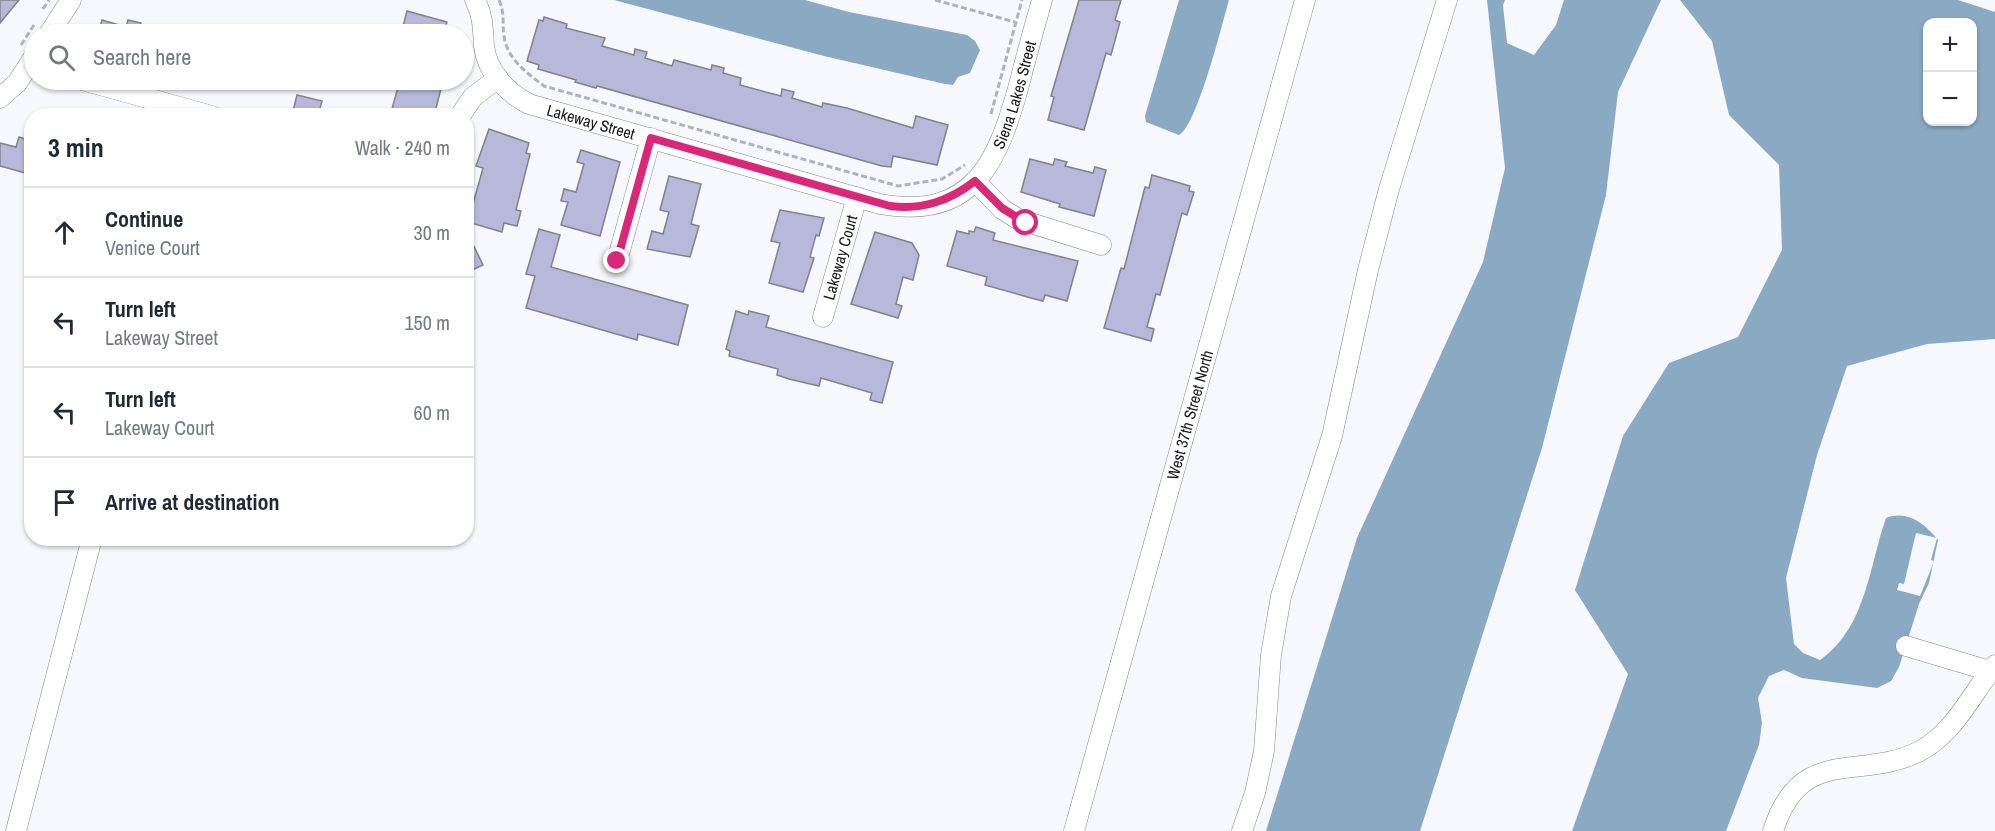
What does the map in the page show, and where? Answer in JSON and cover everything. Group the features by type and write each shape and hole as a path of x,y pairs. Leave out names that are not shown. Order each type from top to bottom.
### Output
{"street":[{"path":"55,24 70,0"},
{"name":"Lakeway Street","path":"475,0 483,22 487,59 498,78 511,92 529,104 898,207 927,206 953,197 975,181"},
{"name":"Siena Lakes Street","path":"975,181 993,159 1002,141 1042,0"},
{"name":"West 37th Street North","path":"1074,831 1305,0"},
{"path":"1242,831 1256,793 1264,752 1271,655 1281,596 1329,446 1383,212 1448,0"},
{"path":"0,98 17,83 24,58"},
{"path":"465,108 473,97 498,78"},
{"path":"118,90 183,108"},
{"path":"617,261 651,138"},
{"path":"975,181 1002,208 1018,219 1101,245"},
{"name":"Lakeway Court","path":"823,317 857,197"},
{"path":"16,831 91,546"},
{"path":"1773,831 1780,809 1797,787 1815,775 1842,767 1902,758 1936,741 1957,719 1992,668 1906,646"}],"path":[{"path":"39,24 49,0"},
{"path":"499,0 504,10 504,38 508,52 523,70 544,86 898,186 942,179 971,159"},
{"path":"935,0 1015,22"},
{"path":"989,120 1022,0"}],"water":[{"path":"614,0 805,0 849,12 967,35 975,41 980,50 970,73 958,77 953,85 945,84 824,56"},
{"path":"1179,0 1229,0 1201,95 1186,128 1179,135 1146,122 1145,116"},
{"path":"1487,0 1505,0 1503,5 1507,43 1534,55 1556,25 1564,0 1661,0 1618,92 1606,195 1542,448 1420,831 1266,831 1357,538 1483,262 1505,168"},
{"path":"1680,0 1958,0 1995,12 1995,339 1927,344 1847,366 1817,455 1786,578 1794,644 1803,653 1820,660 1835,647 1847,631 1864,595 1886,518 1908,517 1921,523 1938,540 1929,583 1919,604 1899,667 1891,681 1877,688 1802,678 1784,670 1769,676 1758,698 1762,723 1759,745 1726,831 1572,831 1628,674 1575,590 1623,436 1669,363 1738,337 1782,250 1779,165 1729,115 1712,41"}],"pier":[{"path":"1916,533 1937,538 1931,560 1936,562 1936,565 1933,564 1920,596 1897,590 1899,583 1904,584"}],"building":[{"path":"0,0 19,0 0,23"},
{"path":"1079,0 1121,0 1115,20 1120,22 1111,55 1106,53 1084,130 1048,120 1054,97 1051,96"},
{"path":"407,11 447,22 446,24 404,24"},
{"path":"544,17 567,24 566,28 605,38 602,46 634,55 635,49 647,52 645,58 672,66 674,60 711,70 712,65 724,68 723,73 741,78 740,85 781,96 782,89 794,92 792,98 822,107 823,103 847,108 913,128 916,116 948,125 937,165 893,156 891,167 882,166 597,86 596,88 538,69 539,65 527,61 539,20 543,21"},
{"path":"102,20 116,24 101,24"},
{"path":"128,20 141,24 127,24"},
{"path":"397,90 441,90 436,108 392,108"},
{"path":"297,95 322,101 320,108 294,108"},
{"path":"489,129 529,143 526,153 530,154 516,210 521,211 517,226 504,223 502,232 474,224 474,200 483,168 476,166"},
{"path":"19,137 24,139 24,173 0,166 0,143 16,147"},
{"path":"581,150 620,162 600,236 561,225 568,202 561,201 564,189 576,192 584,164 577,162"},
{"path":"1030,159 1053,165 1055,159 1067,162 1065,166 1093,173 1095,167 1106,170 1094,216 1059,207 1060,204 1021,192"},
{"path":"1152,175 1190,186 1189,191 1194,192 1187,215 1182,213 1160,295 1156,294 1147,327 1154,329 1151,341 1104,328 1121,268 1124,269 1145,187 1149,188"},
{"path":"669,176 701,184 691,224 699,226 690,257 647,249 652,231 663,234 669,212 660,210"},
{"path":"780,210 824,218 819,236 816,235 810,257 814,258 803,292 769,283 780,243 771,241"},
{"path":"976,227 995,233 993,240 1078,261 1067,301 1045,295 1043,301 985,285 987,277 947,266 957,231 969,234 969,231 974,232"},
{"path":"539,229 560,235 551,267 688,305 678,345 638,334 637,340 526,308 535,276 526,274"},
{"path":"875,232 912,243 919,255 913,280 903,277 896,304 902,306 898,318 851,304"},
{"path":"474,246 483,265 474,269"},
{"path":"736,311 748,315 749,311 769,316 766,327 893,362 882,403 870,400 872,393 821,378 819,386 789,379 777,375 778,369 729,356 730,351 726,349"}],"route":[{"path":"617,261 651,138 890,206 927,206 944,201 975,181 1002,208 1026,223"}]}
